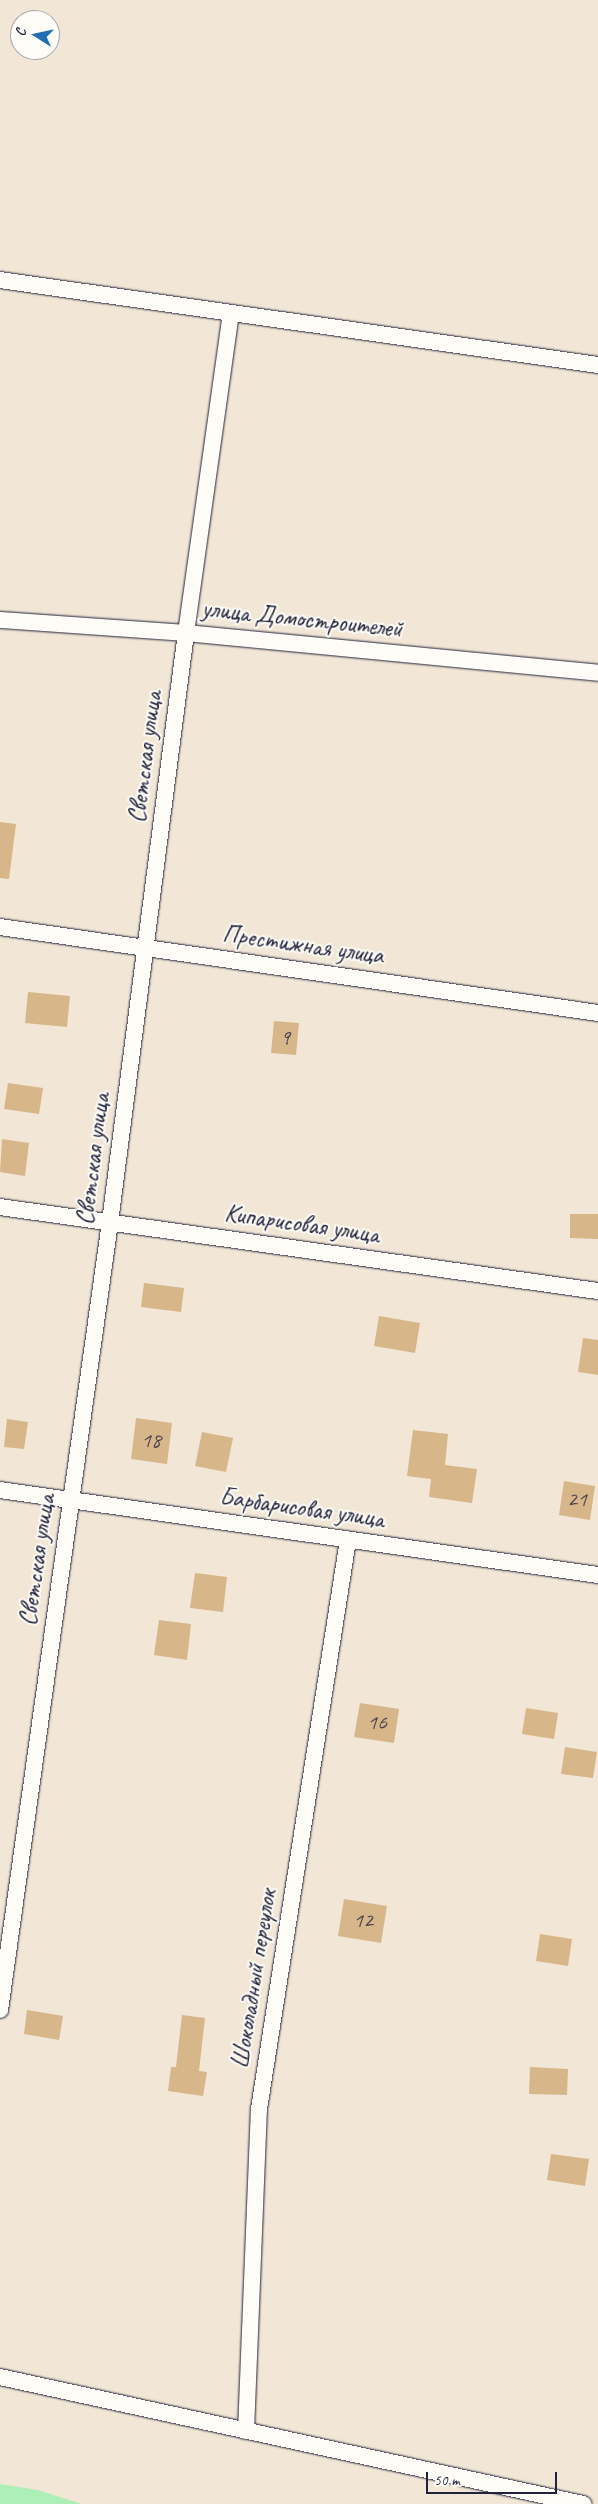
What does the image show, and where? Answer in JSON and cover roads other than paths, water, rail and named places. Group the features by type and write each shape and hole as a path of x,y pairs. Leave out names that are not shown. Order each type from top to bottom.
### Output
{"street":[{"path":"0,280 598,365"},
{"name":"Светская улица","path":"0,2010 110,1222 186,633 231,314"},
{"name":"улица Домостроителей","path":"0,620 186,633 598,673"},
{"name":"Престижная улица","path":"0,927 598,1013"},
{"name":"Кипарисовая улица","path":"0,1207 598,1291"},
{"name":"Барбарисовая улица","path":"0,1490 598,1575"},
{"name":"Шоколадный переулок","path":"246,2431 259,2109 348,1540"},
{"path":"0,2377 583,2504"}]}
